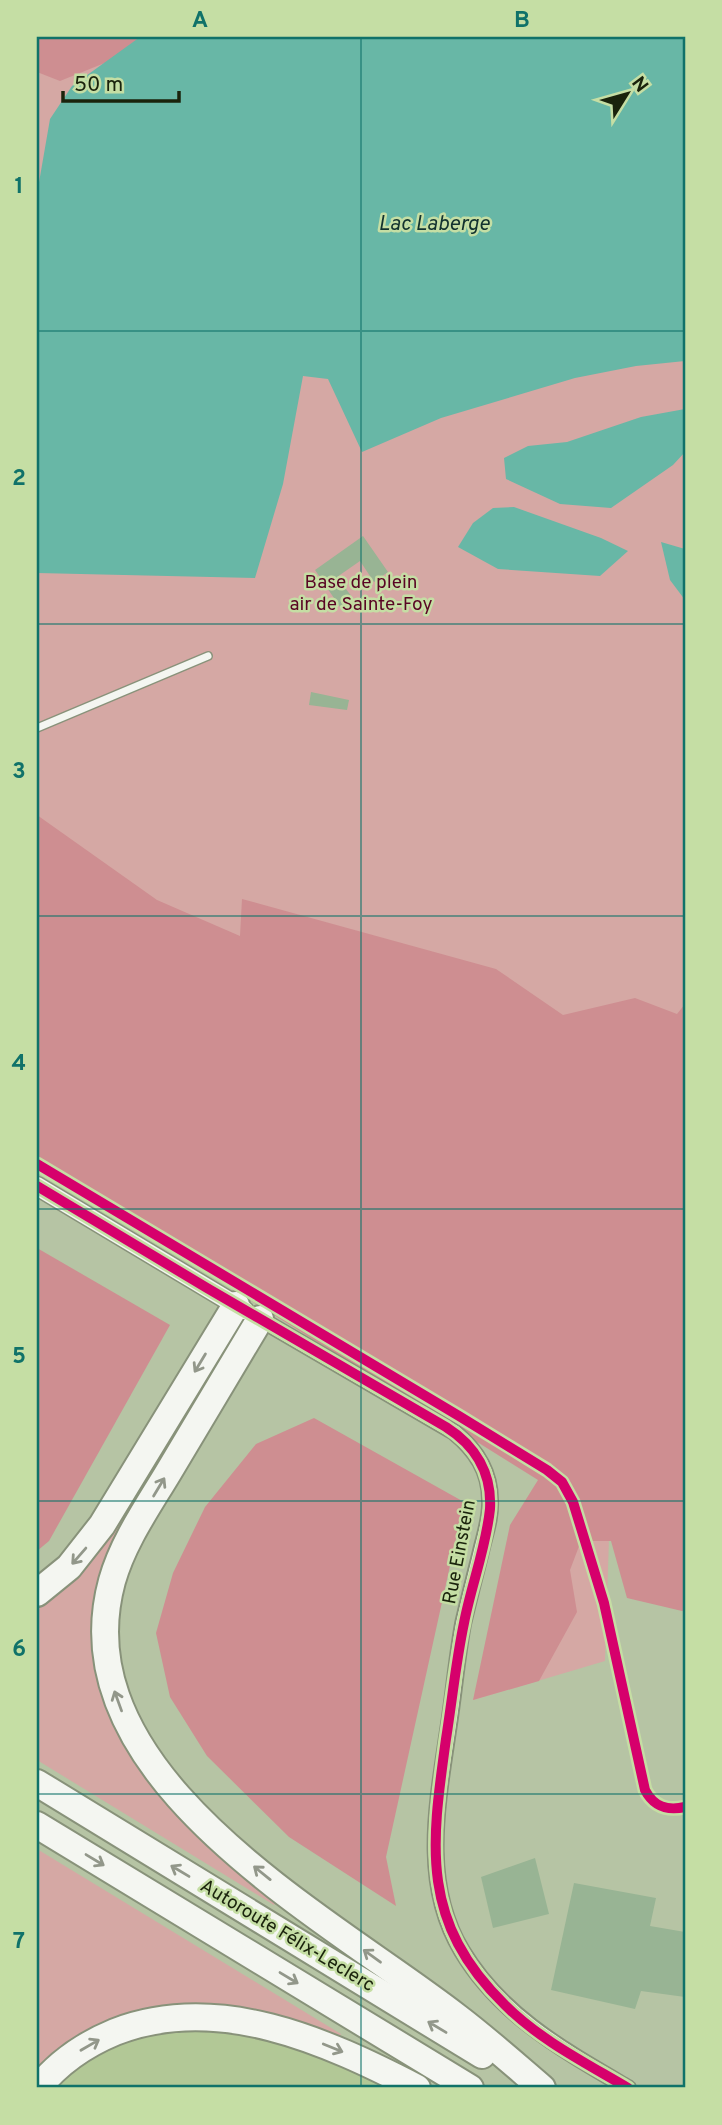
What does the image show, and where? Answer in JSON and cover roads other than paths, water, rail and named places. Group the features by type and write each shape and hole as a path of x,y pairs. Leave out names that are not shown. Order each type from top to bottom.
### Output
{"highway":[{"path":"37,1593 69,1567 97,1533 236,1305"},
{"path":"260,1319 138,1523 117,1565 109,1595 105,1628 108,1664 117,1700 134,1737 156,1770 209,1829 316,1915 457,2016 539,2088"},
{"name":"Autoroute Félix-Leclerc","path":"37,1783 539,2088"},
{"name":"Autoroute Félix-Leclerc","path":"37,1825 470,2088"},
{"path":"38,2088 64,2063 103,2037 152,2021 204,2017 242,2021 300,2036 357,2058 417,2088"}],"street":[{"name":"Rue Einstein","path":"37,1186 454,1432 470,1445 480,1460 489,1490 489,1519 463,1625 435,1820 436,1864 442,1906 461,1951 506,2007 548,2040 628,2088"}],"lane":[{"path":"37,728 208,656"}],"water":[{"name":"Lac Laberge","path":"140,37 685,37 685,361 636,366 575,378 441,418 362,452 328,379 303,376 283,484 255,578 37,573 37,194 50,119 72,86"},
{"path":"685,409 685,452 673,465 611,508 560,504 506,479 504,458 528,446 567,442 641,417"},
{"path":"514,507 601,538 628,551 600,576 498,569 458,547 473,523 493,508"},
{"path":"661,542 685,549 685,600 670,580"}],"park label":[{"name":"Base de plein air de Sainte-Foy","path":"361,594"}]}
